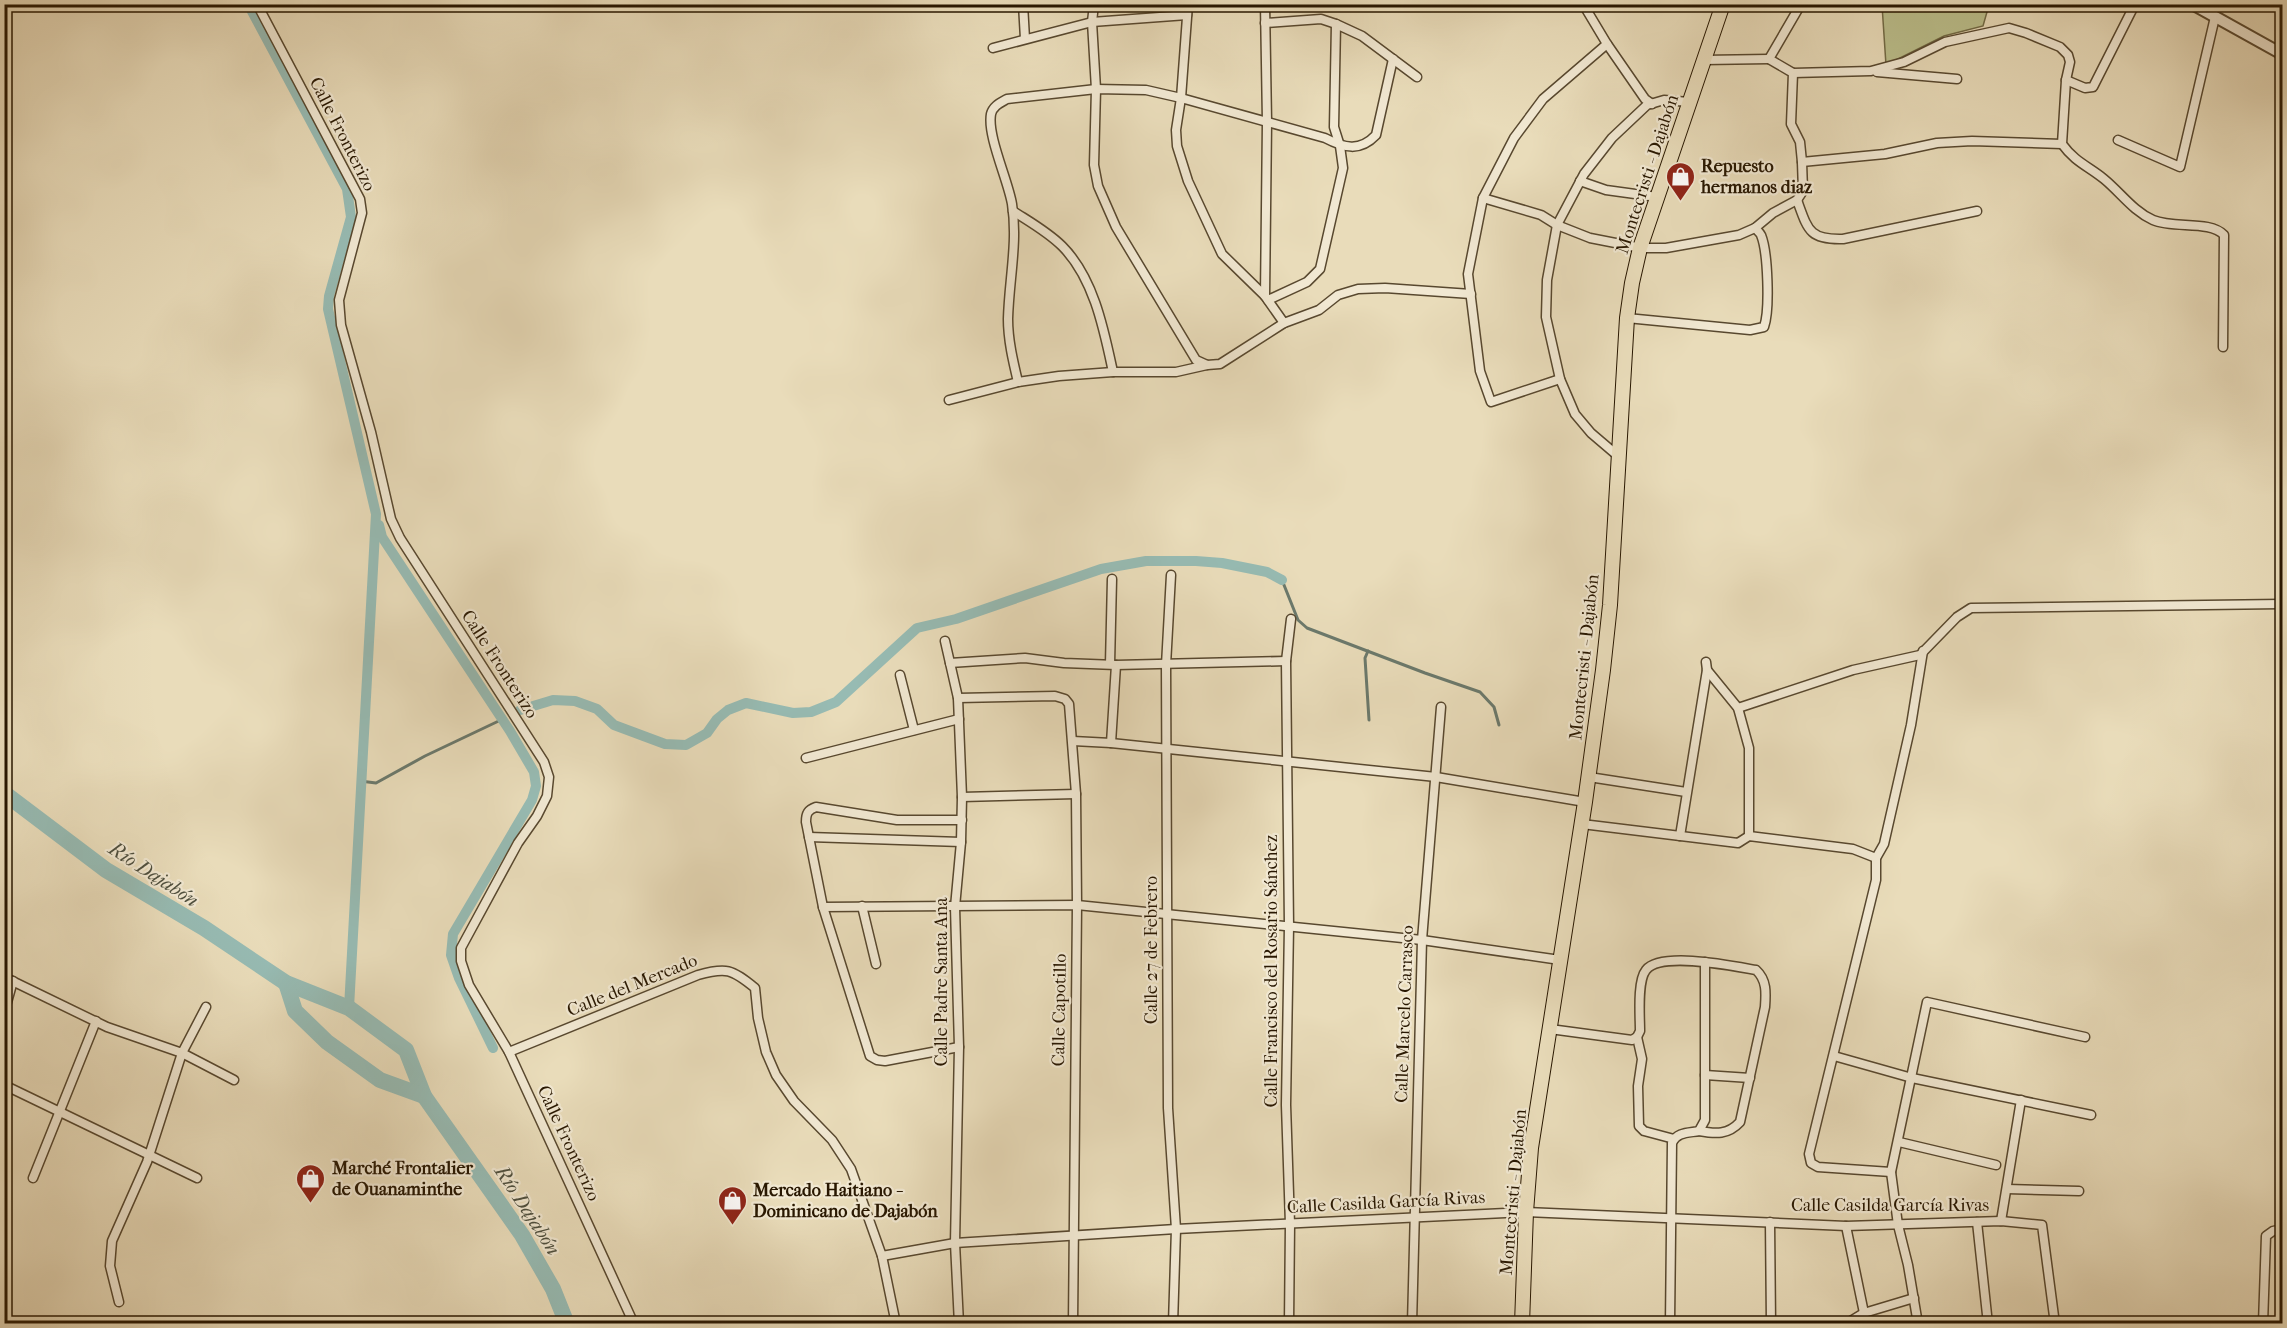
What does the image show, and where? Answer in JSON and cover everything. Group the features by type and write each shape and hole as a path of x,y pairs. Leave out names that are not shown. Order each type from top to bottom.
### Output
{"main road":[{"name":"Montecristi - Dajabón","path":"1522,1323 1531,1148 1589,777 1610,609 1627,318 1632,283 1640,248 1723,4"}],"street":[{"name":"Calle Fronterizo","path":"257,4 360,199 362,213 339,300 341,325 371,432 391,519 399,538 544,762 549,777 547,796 537,816 518,843 461,948 461,961 469,985 509,1052 634,1323"},
{"path":"1023,4 1025,39"},
{"path":"1094,4 1092,22 1096,89 1094,165 1098,186 1116,227 1196,360 1207,365"},
{"path":"1188,4 1181,98 1176,130 1177,146 1188,181 1222,254 1266,298 1284,323"},
{"path":"1265,4 1266,298"},
{"path":"1583,4 1607,44 1645,99 1652,104"},
{"path":"1769,59 1801,4"},
{"path":"2066,80 2085,87 2093,87 2135,4"},
{"path":"2192,4 2213,12 2283,54"},
{"path":"2118,140 2180,167 2213,12"},
{"path":"993,48 1092,22 1187,15"},
{"path":"1266,23 1321,20 1335,24 1362,36 1417,77"},
{"path":"1266,298 1307,282 1320,268 1342,168 1340,147 1334,128 1335,24"},
{"path":"1871,71 1904,62 1945,42 2009,28 2060,47 2068,55 2070,62 2066,80 2062,144 2076,161 2103,179 2137,211 2170,225 2209,227 2218,229 2223,235 2223,347"},
{"path":"1560,379 1491,402 1480,370 1468,274 1483,198 1514,138 1543,99 1607,44"},
{"path":"1017,382 1008,322 1014,239 1013,212 1009,189 991,126 991,113 996,104 1006,99 1096,89 1146,90 1325,138 1340,147 1360,146 1368,143 1376,135 1394,59"},
{"path":"1703,60 1769,59 1793,73 1871,71 1957,79"},
{"path":"1483,198 1541,215 1557,225 1590,238 1640,248 1666,248 1739,235 1755,228 1773,213 1797,200 1803,191 1800,142 1791,124 1793,73"},
{"path":"1618,456 1591,433 1575,414 1560,379 1546,317 1547,280 1557,225 1580,181 1612,138 1647,105 1664,100 1689,102"},
{"path":"1802,162 1884,154 1937,143 1972,141 2062,144"},
{"path":"1580,181 1606,190 1657,198"},
{"path":"1797,200 1808,229 1816,236 1828,239 1844,239 1977,212"},
{"path":"1013,212 1045,232 1063,247 1079,270 1102,317 1113,372"},
{"path":"1627,318 1750,330 1764,327 1767,317 1766,263 1761,234 1755,228"},
{"path":"949,400 1017,382 1059,376 1113,372 1176,372 1220,364 1284,323 1319,310 1338,295 1358,290 1385,288 1471,294"},
{"name":"Calle 27 de Febrero","path":"1171,576 1166,665 1168,1108 1176,1229 1173,1323"},
{"path":"1111,742 1112,579"},
{"path":"1738,708 1854,670 1920,655 1957,617 1971,608 2283,604"},
{"name":"Calle Francisco del Rosario Sánchez","path":"1289,1323 1290,1224 1286,1105 1289,926 1286,661 1291,619"},
{"name":"Calle Padre Santa Ana","path":"945,641 958,698 962,797 961,842 955,907 959,1047 955,1243 959,1323"},
{"path":"1891,1172 1818,1167 1811,1163 1809,1154 1876,880 1876,858 1884,844 1911,725 1923,651"},
{"path":"950,663 1025,658 1064,663 1113,665 1286,661"},
{"path":"1680,836 1706,666 1738,708 1749,748 1749,836"},
{"path":"900,675 914,730"},
{"name":"Calle Capotillo","path":"958,698 1055,696 1065,699 1069,704 1076,794 1077,905 1073,1323"},
{"name":"Calle Marcelo Carrasco","path":"1412,1323 1422,940 1442,707"},
{"path":"806,758 959,719"},
{"path":"1073,741 1111,742 1436,777 1585,802"},
{"path":"1589,777 1686,792"},
{"path":"962,797 1076,794"},
{"path":"959,1047 885,1061 870,1056 823,907 806,814 809,809 816,807 897,820 962,820"},
{"path":"1582,824 1738,843 1749,836 1854,849 1876,858"},
{"path":"809,837 961,842"},
{"path":"823,907 1077,905 1422,940 1560,960"},
{"path":"862,906 876,964"},
{"path":"1699,1131 1705,1120 1705,962"},
{"path":"1670,1323 1672,1143 1680,1134 1699,1131 1714,1134 1732,1130 1740,1122 1765,1007 1766,988 1762,976 1756,970 1705,962 1654,964 1645,971 1641,981 1640,1030 1637,1037 1642,1059 1638,1086 1639,1126 1644,1131 1674,1139"},
{"name":"Calle del Mercado","path":"509,1052 698,975 718,969 735,973 754,988 766,1052 776,1075 794,1101 832,1140 851,1169 882,1256 896,1323"},
{"path":"4,1013 9,979 96,1022 182,1053 234,1080"},
{"path":"1918,1323 1898,1225 1891,1172 1927,1002 2085,1037"},
{"path":"119,1302 110,1266 112,1241 150,1154 182,1053 206,1007"},
{"path":"33,1178 96,1022"},
{"path":"1550,1029 1627,1040 1637,1037"},
{"path":"1834,1056 1912,1077 2091,1115"},
{"path":"1705,1075 1750,1078"},
{"path":"4,1084 197,1178"},
{"path":"2001,1221 2021,1100"},
{"path":"1899,1142 1996,1165"},
{"path":"2007,1189 2079,1191"},
{"name":"Calle Casilda García Rivas","path":"882,1256 955,1243 1414,1216 1526,1212 1846,1226 2001,1221 2042,1225 2055,1323"},
{"path":"1770,1222 1772,1323"},
{"path":"1977,1222 1988,1323"},
{"path":"1846,1226 1864,1313"},
{"path":"2263,1323 2266,1236 2273,1231 2283,1229"},
{"path":"1846,1323 1864,1313 1914,1298"}],"green space":[{"path":"1882,5 1989,5 1983,26 1944,36 1886,65"}],"waterway":[{"path":"248,4 347,189 351,217 329,296 328,309 376,514 349,1008"},
{"path":"379,525 382,537 510,731 534,772 536,786 532,800 453,934 451,955 459,978 493,1048"},
{"path":"520,710 553,700 575,701 597,709 614,725 665,744 686,745 707,733 717,719 728,710 746,703 793,713 811,712 836,702 917,628 956,619 1101,569 1146,561 1196,561 1222,563 1267,572 1282,580"},
{"path":"1282,580 1298,620 1307,628 1480,692 1494,707 1499,725"},
{"path":"1368,651 1365,658 1369,720"},
{"path":"360,781 376,783 425,756 505,718"},
{"name":"Río Dajabón","path":"4,793 106,870 204,928 286,983 349,1008 406,1050 424,1096 522,1235 553,1289 567,1324"},
{"name":"Río Dajabón","path":"286,983 295,1011 327,1042 380,1080 424,1096"}],"place":[{"name":"Repuesto hermanos diaz","path":"1680,202"},
{"name":"Marché Frontalier de Ouanaminthe","path":"311,1204"},
{"name":"Mercado Haitiano - Dominicano de Dajabón","path":"732,1226"}]}
